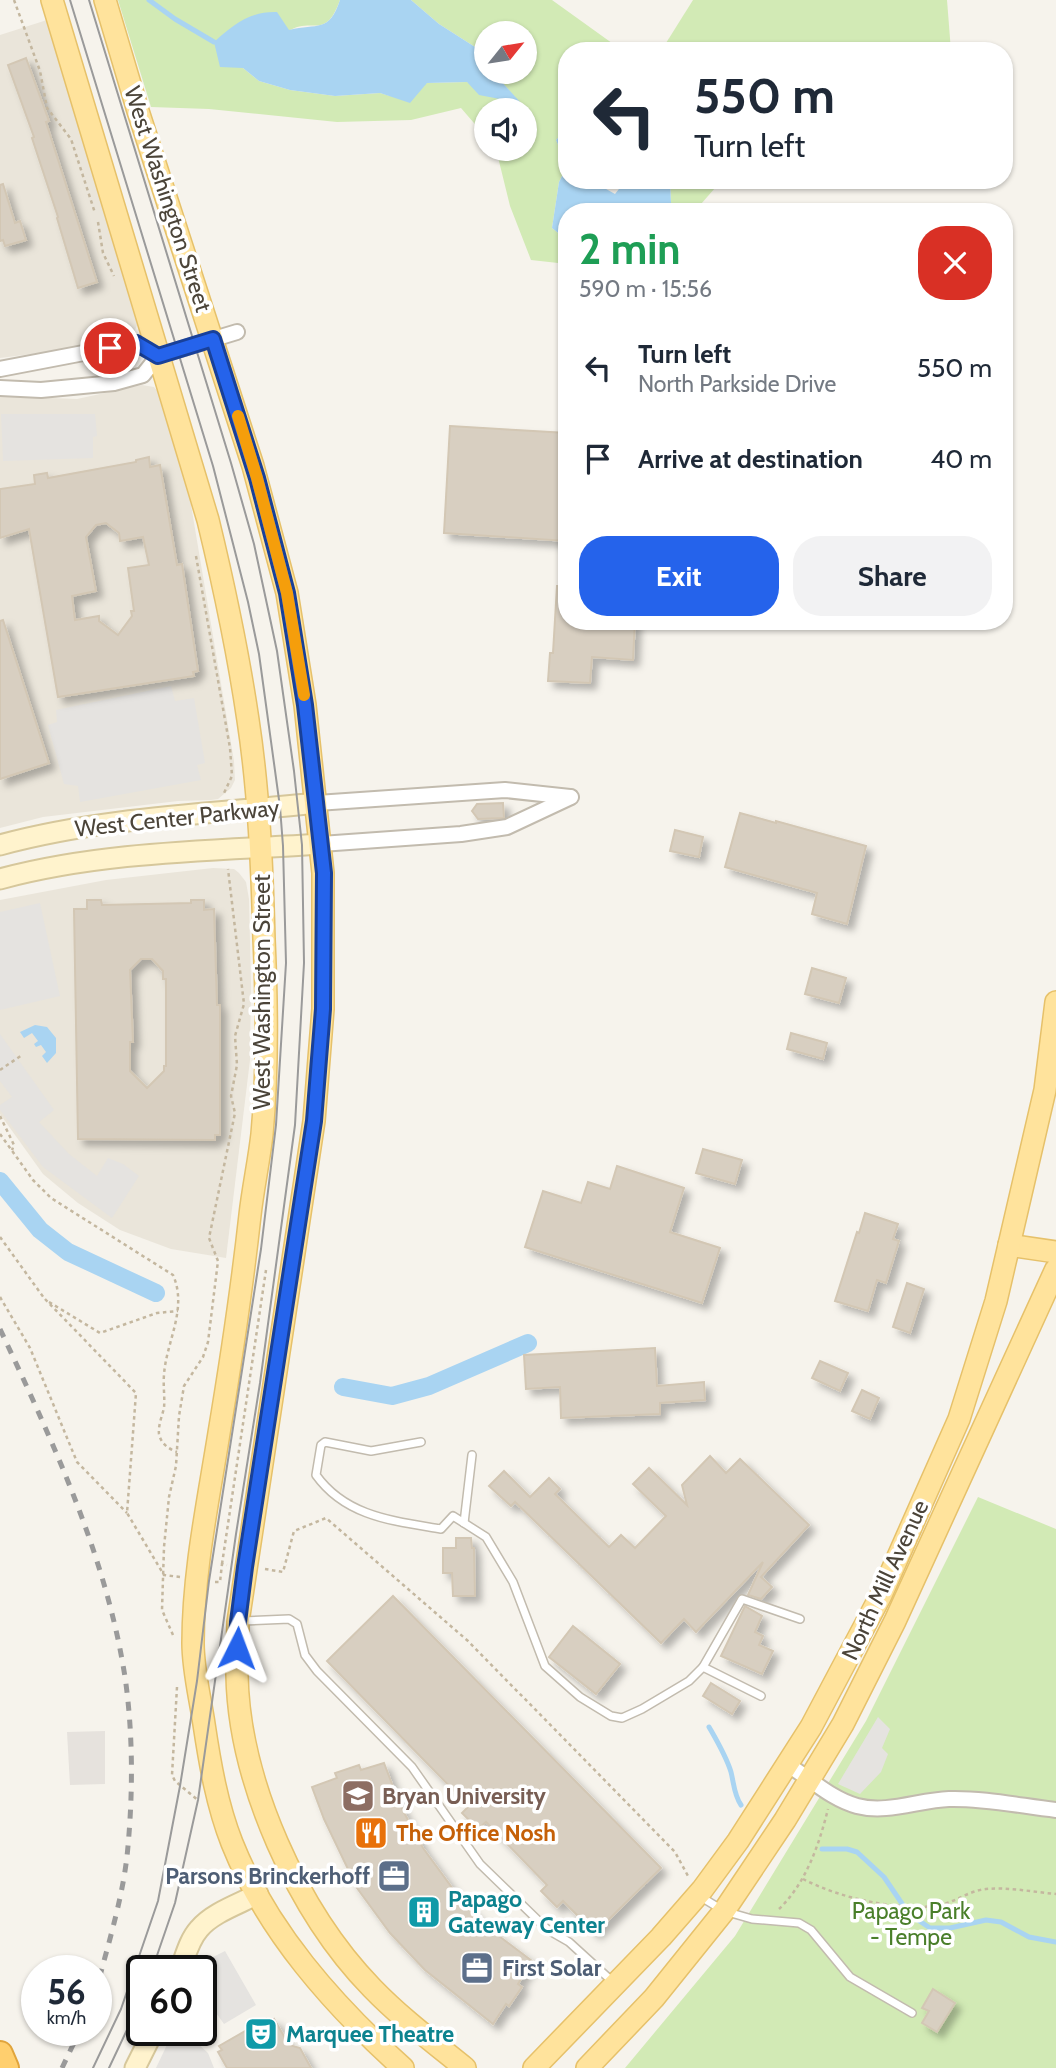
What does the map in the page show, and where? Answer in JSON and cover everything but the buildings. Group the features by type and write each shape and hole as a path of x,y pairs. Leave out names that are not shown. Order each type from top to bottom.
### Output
{"highway":[{"path":"0,2054 6,2068"}],"main road":[{"name":"West Washington Street","path":"52,0 208,520 229,606 248,720 257,809 267,1004 262,1133 226,1393 202,1538 194,1613 193,1649 215,1786 232,1843 282,1933 326,1991 370,2038 403,2068"},
{"name":"West Washington Street","path":"105,0 138,111 257,478 287,593 305,705 324,873 323,1009 314,1121 238,1622 237,1676 246,1742 275,1840 324,1928 370,1987 401,2017 465,2068"},
{"name":"North Mill Avenue","path":"534,2068 616,1985 698,1895 738,1841 788,1765 858,1641 959,1419 996,1301 1045,1090 1056,1002"},
{"path":"1009,1245 1056,1252"},
{"name":"North Mill Avenue","path":"587,2068 654,1998 724,1911 810,1778 869,1675 1056,1269"}],"street":[{"path":"0,388 41,390 114,383 143,375 158,356 237,332"},
{"path":"0,369 136,343 158,356"},
{"name":"West Center Parkway","path":"0,845 49,833 134,820 317,803 505,790 571,797 507,827 461,834 110,860 0,879"},
{"path":"788,1765 832,1796 859,1806 893,1807 961,1799 1056,1810"},
{"path":"186,1955 199,1928 258,1894"},
{"path":"135,2068 146,2046"}],"lane":[{"path":"421,1442 371,1451 325,1442 321,1446 316,1475 343,1501 373,1517 441,1529 453,1516 486,1537 513,1582 545,1667 580,1697 611,1716 622,1718 689,1681 703,1667 742,1599 800,1619"},
{"path":"464,1523 472,1455"},
{"path":"238,1622 289,1619 298,1624 306,1655 317,1671 412,1767 480,1864 548,1930 569,1942 616,1985"},
{"path":"703,1667 761,1696"},
{"path":"698,1895 724,1911 767,1921 792,1922 811,1930 850,1978 912,2013"}],"path":[{"path":"14,0 40,71 47,107 71,139 97,221 103,253 114,276"},
{"path":"195,552 230,748 232,776 224,796"},
{"path":"176,1643 162,1610 169,1497 184,1386 203,1357 208,1342 218,1261 209,1238 234,1113 231,1096 237,1065 235,1035 244,1004 228,869"},
{"path":"0,1070 22,1055"},
{"path":"0,1116 15,1144 12,1150"},
{"path":"0,1134 33,1181 51,1198 169,1271 175,1279 176,1329 164,1373 164,1406 159,1437 164,1444 177,1452"},
{"path":"0,1237 45,1299 136,1393 127,1513"},
{"path":"215,1582 220,1582 266,1270"},
{"path":"0,1297 30,1348 77,1462 127,1513 164,1575"},
{"path":"45,1299 100,1333 157,1313 177,1311"},
{"path":"258,1568 283,1572 294,1531 326,1518 468,1641 675,1852 698,1895"},
{"path":"222,1564 227,1565"},
{"path":"164,1575 186,1578"},
{"path":"177,1687 172,1775 203,1804"},
{"path":"767,1921 790,1898 803,1879 826,1819"},
{"path":"803,1879 856,1900 892,1904 934,1906 974,1891 988,1889 1056,1894"}],"shaded area":[{"path":"47,20 138,323 132,337 79,348 0,358 0,35"},
{"path":"142,385 154,387 159,393 188,487 235,780 231,788 218,799 178,801 43,817 0,828 0,396 77,399"},
{"path":"1,414 95,414 97,436 93,437 93,458 3,461"},
{"path":"171,686 175,701 194,698 205,763 197,765 201,780 80,802 78,786 64,784 48,725 57,722 56,710"},
{"path":"213,868 234,869 239,873 246,882 249,899 250,1060 226,1258 171,1249 120,1230 78,1203 43,1174 0,1114 0,900 106,880"},
{"path":"40,903 60,996 0,1010 0,912"},
{"path":"0,1034 54,1110 39,1122 69,1154 97,1176 108,1158 123,1164 139,1176 112,1218 43,1167 0,1110 0,1105 12,1097 0,1081"},
{"path":"878,1717 890,1729 882,1748 888,1754 881,1772 860,1794 838,1784"},
{"path":"105,1731 105,1784 70,1785 67,1732"},
{"path":"225,1951 256,2005 224,2024 217,2014 217,1955"},
{"path":"166,2046 200,2046 208,2053 214,2068 156,2068"}],"green space":[{"path":"118,0 340,0 329,20 323,24 296,27 287,32 243,68 259,81 290,90 335,96 380,93 390,96 427,83 467,82 507,98 474,98 474,123 461,108 411,120 337,122 209,109 151,107"},
{"path":"411,0 552,0 610,42 558,42 558,189 552,228 558,233 558,263 531,260 510,206 499,161 537,161 537,98 516,98 503,84 537,84 537,21 474,21 474,46 439,24"},
{"path":"693,0 947,0 950,42 667,42"},
{"path":"670,189 714,189 702,203 671,203"},
{"name":"Papago Park - Tempe","path":"978,1497 1056,1529 1056,2068 625,2068 735,1936 866,1721"}],"water":[{"path":"340,0 411,0 439,24 474,46 474,84 504,84 516,98 479,95 467,82 427,83 410,103 380,93 335,96 290,90 259,81 243,68 220,67 214,42 243,20 258,14 277,12 289,30 321,25 331,18"},
{"path":"558,189 606,189 615,194 619,189 670,189 671,203 558,203 558,233 552,228"},
{"path":"35,1025 47,1027 56,1038 56,1053 47,1063 42,1056 46,1052 41,1045 36,1047 34,1044 38,1041 32,1033 24,1038 20,1032"}],"waterway":[{"path":"149,0 214,42"},
{"path":"0,1181 40,1230 68,1252 156,1293"},
{"path":"343,1387 392,1396 429,1386 528,1343"},
{"path":"709,1727 727,1760 741,1805"},
{"path":"822,1849 847,1849 857,1852 884,1877 909,1914 930,1928 950,1928 986,1920 1001,1922 1029,1937 1056,1942"}],"tram line":[{"path":"70,0 213,466 248,602 259,654 280,807 286,963 276,1125 261,1249 180,1786 158,1901 121,2009 93,2068"},
{"path":"89,0 254,544 277,651 302,845 304,963 295,1125 198,1800 175,1903 157,1955"},
{"path":"109,2068 126,2032"}],"railway":[{"path":"0,1329 39,1413 91,1543 105,1587 125,1677 130,1719 131,1804 126,1864 105,1955"},
{"path":"62,2068 72,2046"}],"slow traffic":[{"path":"238,416 287,593 304,695"}],"place":[{"name":"Bryan University","path":"358,1796"},
{"name":"The Office Nosh","path":"371,1833"},
{"name":"Parsons Brinckerhoff","path":"394,1876"},
{"name":"Papago Gateway Center","path":"424,1912"},
{"name":"First Solar","path":"477,1968"},
{"name":"Marquee Theatre","path":"261,2034"}],"route":[{"path":"110,348 136,343 158,356 213,339 257,478 287,593 305,705 324,873 323,1009 314,1121 245,1567 237,1648"}]}
